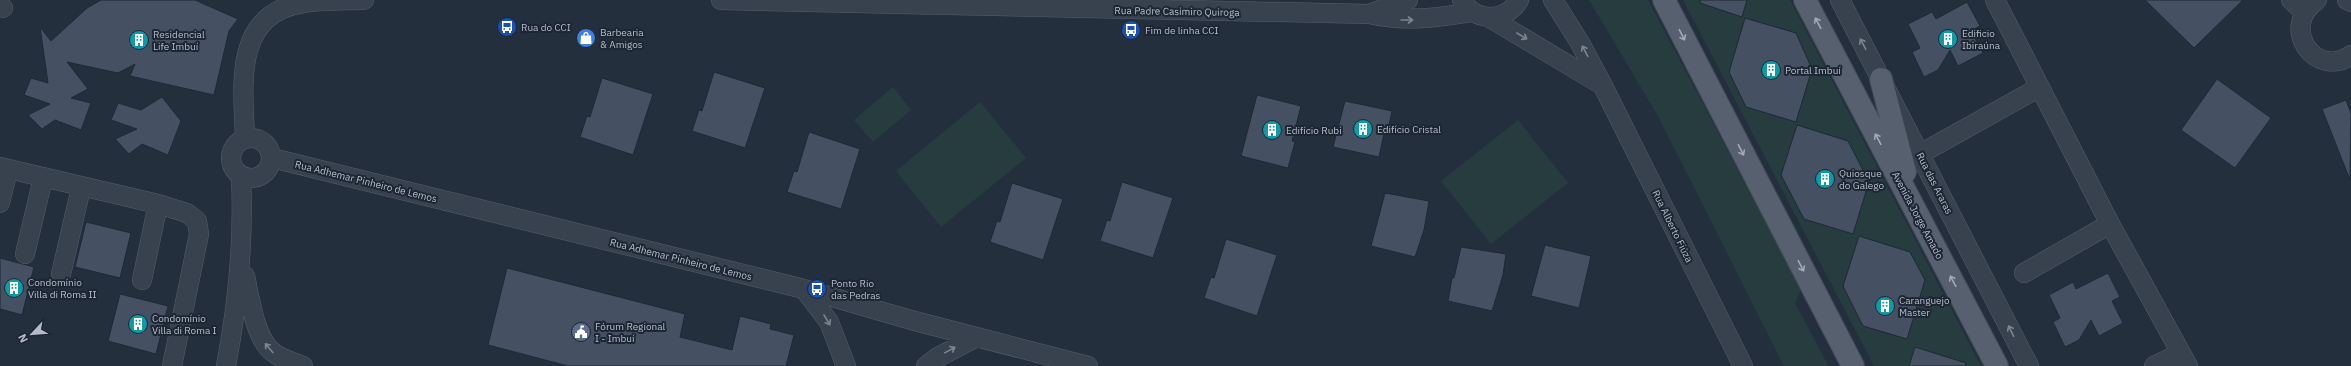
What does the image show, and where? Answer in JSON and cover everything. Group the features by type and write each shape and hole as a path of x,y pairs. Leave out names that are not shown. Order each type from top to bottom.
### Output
{"main road":[{"path":"1664,0 1853,366"},
{"name":"Avenida Jorge Amado","path":"1805,0 1997,366"},
{"path":"1881,79 1915,210"}],"street":[{"path":"251,138 244,111 244,65 249,46 264,22 277,12 302,3 364,0"},
{"name":"Rua Padre Casimiro Quiroga","path":"721,0 1369,14 1393,20 1416,20 1474,10 1506,14 1519,0"},
{"name":"Rua Padre Casimiro Quiroga","path":"1369,14 1408,0"},
{"name":"Rua Alberto Fiúza","path":"1553,0 1580,43 1603,86 1742,366"},
{"name":"Rua das Araras","path":"1840,0 2028,366"},
{"path":"1994,0 2110,224 2184,359 2154,366"},
{"path":"2304,4 2300,32 2308,51 2326,61 2337,62 2351,55"},
{"path":"1474,10 1603,86"},
{"path":"1920,154 2040,87"},
{"path":"251,138 268,146 272,158 266,172 248,178 232,168 230,156 235,144 251,138"},
{"name":"Rua Adhemar Pinheiro de Lemos","path":"272,158 804,289 975,338 1088,366"},
{"path":"0,203 4,168 81,188 158,204 187,213 197,221 199,226 172,366"},
{"path":"25,254 43,178"},
{"path":"226,366 238,293 242,205 248,178"},
{"path":"62,274 81,188"},
{"path":"142,280 158,204"},
{"path":"2024,273 2110,224"},
{"path":"240,253 255,321 266,345 274,353 303,366"},
{"path":"804,289 829,322 846,366"},
{"path":"926,366 938,357 975,338"}],"green space":[{"path":"1589,0 1648,0 1801,289 1795,303 1828,365 1833,366 1784,366 1658,116"},
{"path":"1683,0 1790,0 1981,366 1874,366"},
{"path":"893,87 911,110 873,142 854,120"},
{"path":"980,102 1026,158 941,227 896,171"},
{"path":"1518,120 1568,183 1491,244 1441,181"}],"building":[{"name":"Residencial Life Imbuí","path":"101,0 195,0 238,19 229,31 214,95 130,76 135,64 118,73 67,62 88,89 71,98 91,103 81,130 55,120 42,129 28,115 50,104 24,95 31,78 48,83 40,27 51,41 87,8"},
{"path":"1700,0 1747,0 1742,17 1700,3"},
{"path":"2145,0 2243,0 2194,48"},
{"name":"Edificio Ibiraúna","path":"1967,2 1980,26 1971,31 1983,53 1958,66 1950,50 1938,70 1924,77 1912,52 1920,48 1908,24 1932,12 1936,19"},
{"name":"Portal Imbuí","path":"1745,18 1796,33 1812,69 1796,122 1746,107 1729,72"},
{"path":"714,72 765,88 745,148 692,131 699,110 702,111"},
{"path":"602,78 653,94 633,155 580,137 587,116 590,117"},
{"path":"2217,79 2271,118 2235,168 2181,130"},
{"name":"Edifício Rubi","path":"1257,95 1301,106 1292,141 1295,142 1288,168 1241,156"},
{"path":"162,97 181,121 168,155 142,144 129,154 115,139 137,129 111,120 118,103 141,110"},
{"path":"2346,100 2351,113 2350,180 2322,109"},
{"name":"Edifício Cristal","path":"1345,101 1392,111 1388,130 1385,129 1379,157 1333,147"},
{"name":"Quiosque do Galego","path":"1797,125 1848,141 1869,182 1853,234 1804,219 1781,175"},
{"path":"809,132 860,149 841,209 787,192 794,171 797,172"},
{"path":"1122,182 1173,198 1153,258 1100,241 1107,220 1110,221"},
{"path":"1012,183 1063,199 1043,260 990,242 997,221 1000,222"},
{"path":"1385,193 1429,201 1424,230 1415,257 1371,246"},
{"path":"86,222 131,233 120,278 75,267"},
{"name":"Caranguejo Master","path":"1859,236 1910,252 1925,280 1907,339 1863,326 1843,286"},
{"path":"1226,239 1277,255 1257,316 1204,298 1211,277 1214,278"},
{"path":"1545,245 1591,256 1579,308 1531,296"},
{"path":"1461,247 1506,254 1503,275 1492,311 1448,301 1452,278 1454,278"},
{"name":"Condomínio Villa di Roma II","path":"0,258 34,267 22,315 0,309"},
{"path":"507,268 685,314 680,337 732,350 740,316 771,324 770,329 794,335 786,366 568,366 488,345"},
{"path":"2108,273 2120,297 2112,301 2123,323 2099,336 2091,320 2079,340 2065,347 2053,322 2060,318 2049,295 2073,282 2076,289"},
{"name":"Condomínio Villa di Roma I","path":"120,294 168,306 156,354 108,341"},
{"path":"1915,347 1966,363 1965,366 1909,366"}],"place":[{"name":"Rua do CCI","path":"507,27"},
{"name":"Fim de linha CCI","path":"1131,30"},
{"name":"Barbearia & Amigos","path":"586,38"},
{"name":"Edificio Ibiraúna","path":"1948,39"},
{"name":"Residencial Life Imbuí","path":"139,40"},
{"name":"Portal Imbuí","path":"1771,70"},
{"name":"Edifício Cristal","path":"1363,129"},
{"name":"Edifício Rubi","path":"1272,130"},
{"name":"Quiosque do Galego","path":"1825,179"},
{"name":"Condomínio Villa di Roma II","path":"14,288"},
{"name":"Ponto Rio das Pedras","path":"817,289"},
{"name":"Caranguejo Master","path":"1885,306"},
{"name":"Condomínio Villa di Roma I","path":"138,324"},
{"name":"Fórum Regional I - Imbuí","path":"581,332"}]}
